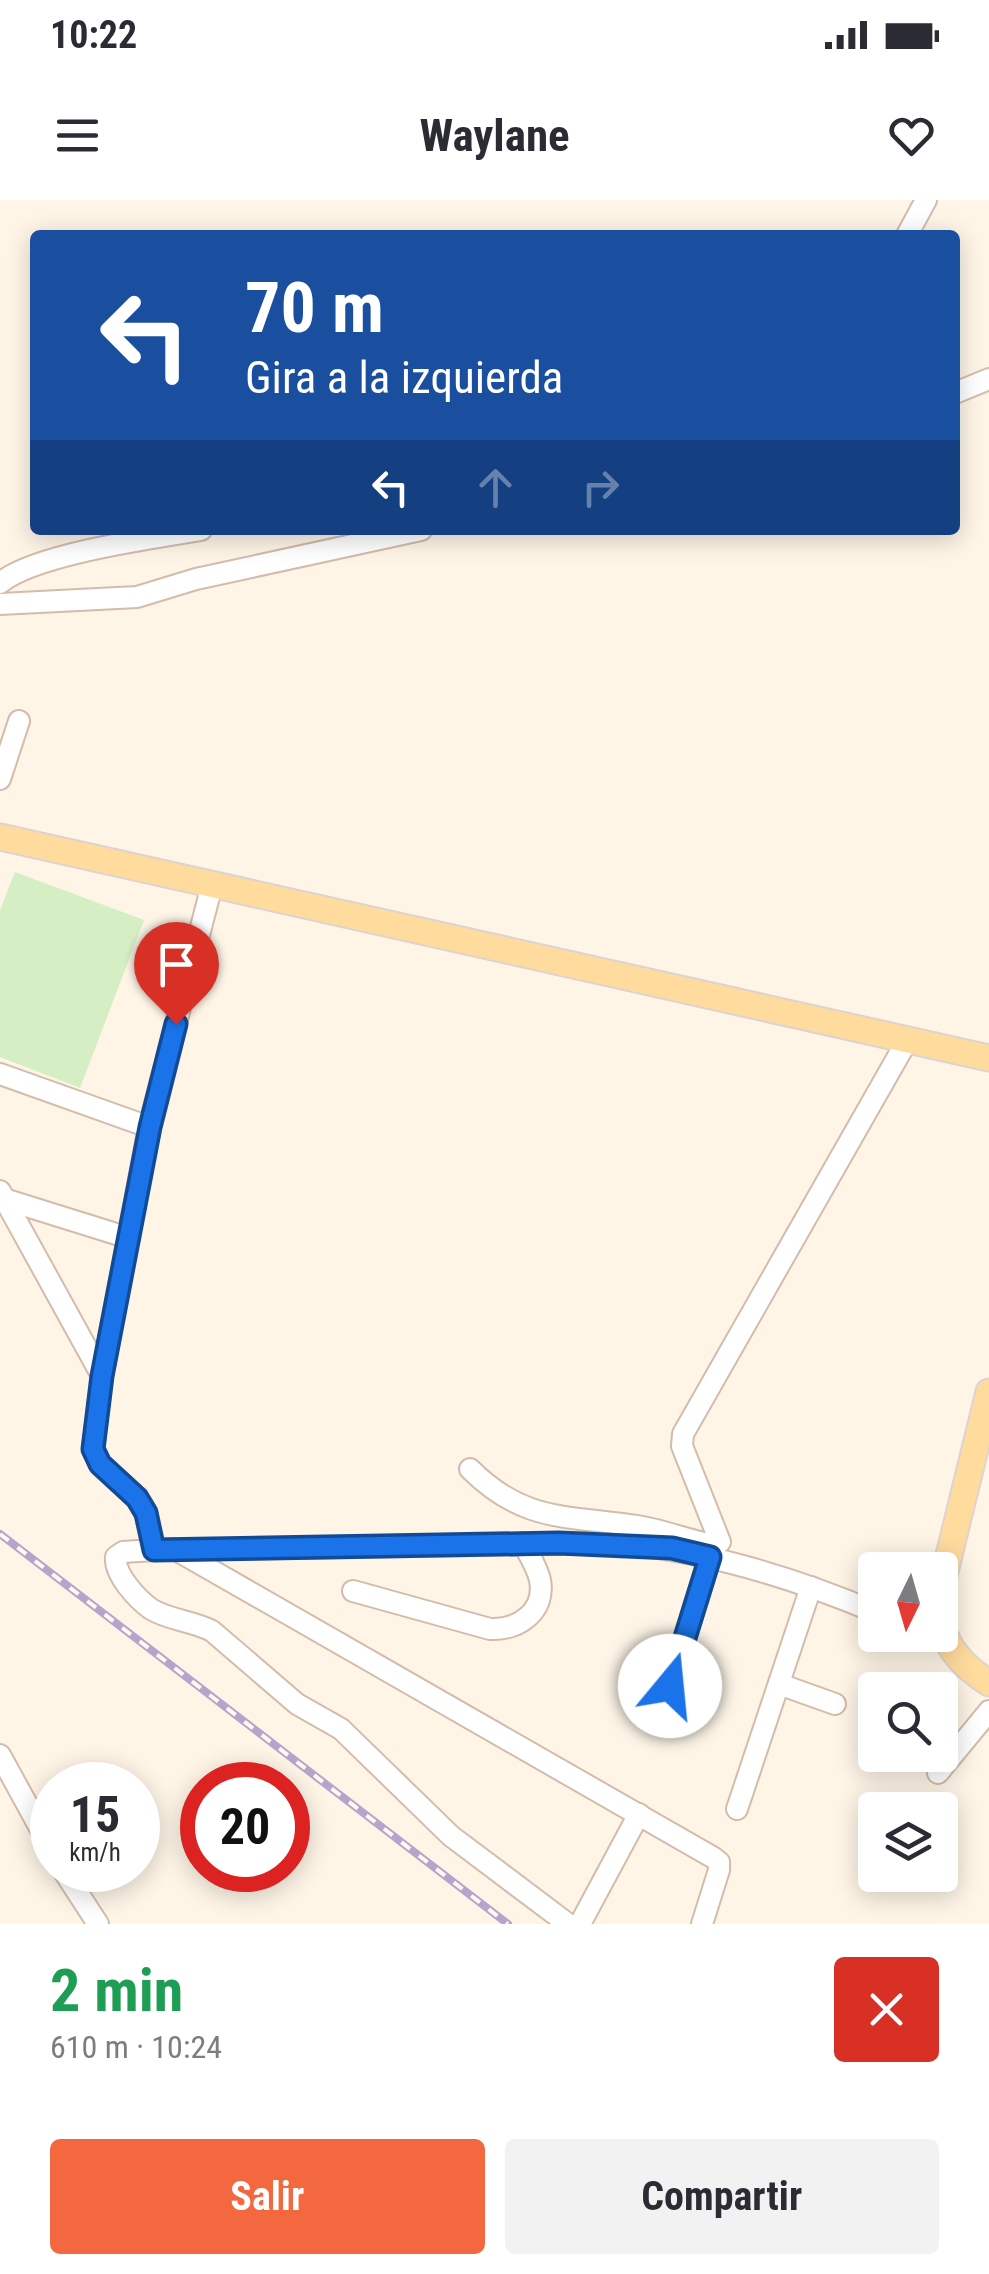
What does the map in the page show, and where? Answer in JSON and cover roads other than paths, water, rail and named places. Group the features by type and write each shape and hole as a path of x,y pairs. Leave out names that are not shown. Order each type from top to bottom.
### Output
{"main road":[{"path":"0,837 989,1058"},
{"path":"950,1552 989,1392"},
{"path":"953,1652 989,1683"}],"street":[{"path":"911,230 926,200"},
{"path":"960,392 989,379"},
{"path":"0,583 38,566 101,548 173,535"},
{"path":"0,604 116,600 398,535"},
{"path":"0,779 19,721"},
{"path":"154,1550 146,1513 137,1498 100,1464 93,1449 102,1376 150,1127 212,885"},
{"path":"470,1468 488,1487 531,1512 635,1526 714,1545 720,1542 682,1446 683,1434 908,1038"},
{"path":"0,1074 150,1127"},
{"path":"2,1195 129,1238"},
{"path":"2,1195 102,1376"},
{"path":"352,1591 490,1630 507,1630 523,1622 536,1608 541,1590 539,1575 523,1543"},
{"path":"568,1924 451,1836 341,1729 297,1704 212,1631 196,1622 152,1610 122,1578 114,1564 116,1557 123,1552 154,1550 617,1544 672,1548 746,1565 858,1605"},
{"path":"176,1550 719,1862 702,1924"},
{"path":"660,1719 710,1557"},
{"path":"737,1809 811,1587"},
{"path":"779,1684 835,1704"},
{"path":"958,1748 989,1711"},
{"path":"0,1754 30,1809"},
{"path":"580,1924 639,1814"},
{"path":"77,1892 98,1924"}],"railway":[{"path":"0,1534 508,1924"}]}
